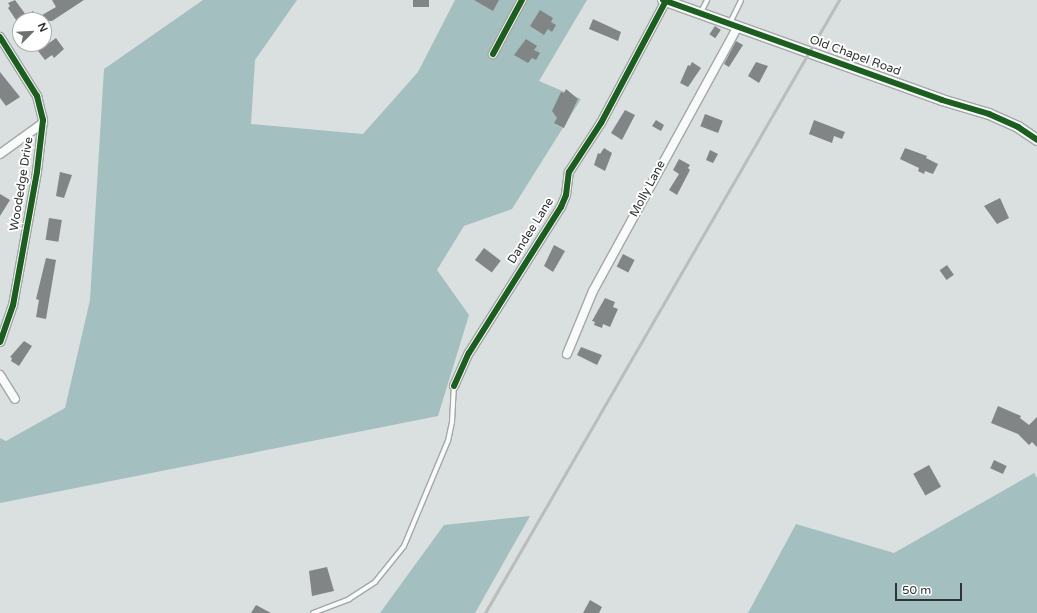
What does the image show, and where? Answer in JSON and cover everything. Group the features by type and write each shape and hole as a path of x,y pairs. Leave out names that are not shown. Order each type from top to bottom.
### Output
{"street":[{"path":"493,54 522,0"},
{"name":"Old Chapel Road","path":"664,1 942,100 989,114 1018,127 1037,140"},
{"name":"Dandee Lane","path":"454,386 469,353 560,207 566,195 569,172 601,123 664,1"},
{"name":"Molly Lane","path":"566,354 593,291 733,26"},
{"name":"Woodedge Drive","path":"0,37 37,96 42,123 37,172 14,305 0,342"},
{"path":"0,154 42,123"},
{"path":"0,375 15,399"}],"lane":[{"path":"700,14 707,0"},
{"path":"733,26 741,0"},
{"path":"313,613 349,599 375,582 404,546 448,442 452,422 454,386"}],"shaded area":[{"path":"203,0 297,0 255,60 251,124 363,134 418,72 455,0 587,0 539,81 581,99 512,209 464,226 437,270 469,315 438,416 0,503 0,438 6,441 65,408 90,300 104,69"},
{"path":"1034,473 1037,478 1037,613 748,613 796,524 894,553"},
{"path":"530,516 475,613 380,613 444,525"}],"building":[{"path":"15,0 24,12 12,12 12,14 8,8 10,6 8,3"},
{"path":"52,0 84,0 52,21 52,12 47,12 56,7"},
{"path":"413,0 429,0 429,7 413,7"},
{"path":"474,0 499,0 493,11"},
{"path":"540,10 553,18 551,22 556,25 552,32 548,29 544,35 530,26"},
{"path":"593,19 621,32 618,41 589,29"},
{"path":"715,26 721,30 715,38 709,34"},
{"path":"56,38 64,49 54,58 52,55 45,60 39,52 52,52 52,41"},
{"path":"526,39 537,46 534,50 540,53 536,60 532,58 528,63 514,55"},
{"path":"736,41 743,45 729,67 724,64"},
{"path":"692,62 701,68 688,87 680,83 688,65 690,66"},
{"path":"756,62 768,66 759,83 748,76"},
{"path":"0,72 20,97 6,106 0,98"},
{"path":"566,89 578,99 564,128 554,123 557,118 552,111 561,92 564,93"},
{"path":"625,110 635,115 622,140 611,133"},
{"path":"705,114 723,121 718,133 700,126"},
{"path":"656,120 664,125 661,131 652,126"},
{"path":"814,120 845,132 842,139 834,136 832,143 809,134"},
{"path":"604,148 612,153 605,171 594,165 598,153 600,154"},
{"path":"905,148 927,156 926,158 938,164 933,174 925,171 924,174 918,171 919,168 900,159"},
{"path":"710,150 718,154 713,163 706,160"},
{"path":"679,159 690,165 688,168 690,170 677,195 669,190 679,174 673,170"},
{"path":"60,172 72,175 64,198 56,196"},
{"path":"0,194 10,200 0,216"},
{"path":"1000,198 1009,218 997,224 984,206"},
{"path":"49,218 62,220 58,242 46,240"},
{"path":"554,245 565,251 553,272 544,266"},
{"path":"484,248 501,261 492,273 475,260"},
{"path":"623,254 635,260 628,272 617,266"},
{"path":"46,258 56,260 46,319 36,317 39,300 36,299"},
{"path":"947,265 954,275 947,280 940,270"},
{"path":"605,298 615,302 613,307 618,309 610,327 603,324 602,328 594,325 595,322 592,321"},
{"path":"24,341 32,346 19,366 11,361 12,358 10,357"},
{"path":"581,347 602,355 597,365 577,355"},
{"path":"998,406 1021,416 1020,418 1029,425 1037,417 1037,447 1032,442 1029,445 1018,434 991,423"},
{"path":"994,460 1007,466 1003,474 990,468"},
{"path":"929,465 941,487 925,496 913,474"},
{"path":"327,567 334,591 312,596 309,571"},
{"path":"590,600 602,607 599,613 583,613"},
{"path":"256,605 271,613 251,613"}],"railway":[{"path":"485,613 839,0"}],"cycle path":[{"path":"493,54 522,0"},
{"path":"663,0 942,100 989,114 1018,127 1037,140"},
{"path":"454,386 469,353 561,207 566,195 569,172 601,123 666,1"},
{"path":"0,37 37,96 43,120 37,172 13,305 0,342"}]}
